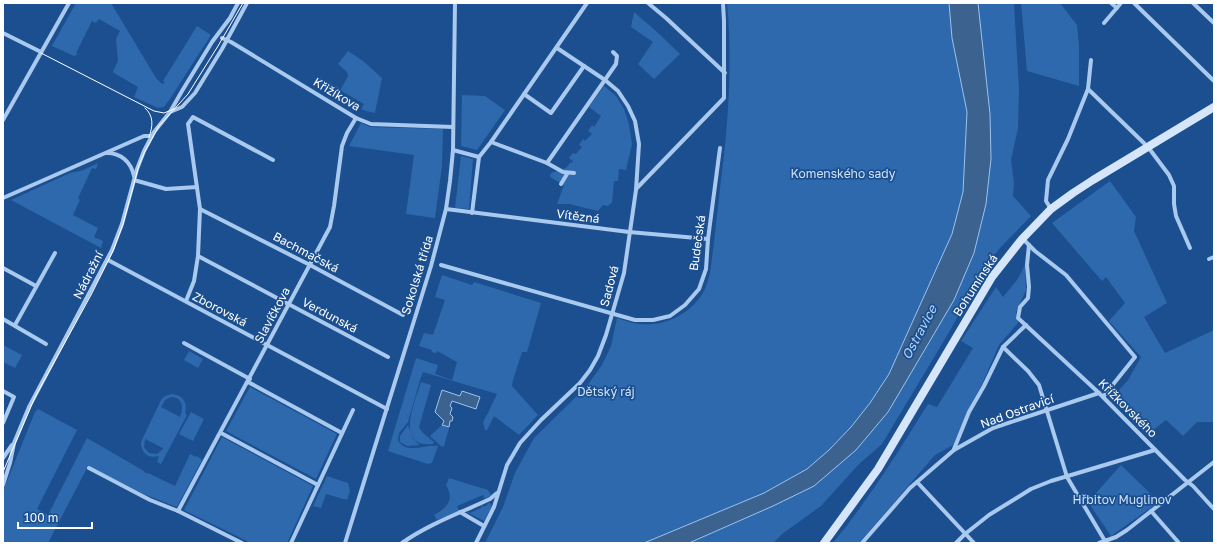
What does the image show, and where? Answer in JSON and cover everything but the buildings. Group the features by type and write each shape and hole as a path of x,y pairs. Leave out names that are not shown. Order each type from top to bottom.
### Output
{"main road":[{"name":"Bohumínská","path":"824,543 878,469 992,277 1022,239 1052,209 1093,180 1214,107"}],"street":[{"path":"3,120 69,3"},
{"name":"Nádražní","path":"3,485 14,443 34,397 108,260 120,231 141,157 152,136 170,112 212,42 230,18 238,3"},
{"name":"Nádražní","path":"170,112 182,107 192,97 227,40 246,3"},
{"name":"Sokolská třída","path":"345,543 431,266 446,209 452,150 455,3"},
{"path":"472,213 479,157 557,48 587,3"},
{"path":"648,3 725,73"},
{"path":"636,190 724,98 725,73 723,3"},
{"path":"1111,3 1117,8"},
{"path":"1104,23 1121,3"},
{"path":"1134,3 1214,81"},
{"path":"1193,3 1214,23"},
{"path":"3,33 41,52"},
{"name":"Křižíkova","path":"222,38 356,118 371,124 453,127"},
{"name":"Sadová","path":"476,543 494,507 507,465 520,444 541,420 580,383 598,356 606,335 624,273 636,190 639,144 635,121 624,98 618,91 605,80 557,48"},
{"path":"547,163 605,80 618,58 613,52"},
{"path":"1052,209 1046,201 1048,180 1068,139 1088,89 1091,60"},
{"path":"524,94 551,113 584,66"},
{"path":"1088,89 1148,147 1165,169 1174,186 1176,216 1190,248"},
{"path":"186,301 194,282 198,256 200,209 188,124 193,117 273,160"},
{"name":"Slavíčkova","path":"178,512 330,227 342,146 347,133 356,118"},
{"path":"3,198 144,136 152,136"},
{"path":"491,142 547,163 567,174 574,173"},
{"name":"Budečská","path":"441,265 635,320 653,320 670,316 681,309 699,289 706,269 708,239 720,148"},
{"path":"452,150 479,157"},
{"path":"104,154 116,154 126,160 132,169 134,180 166,189 197,187"},
{"path":"561,184 567,174"},
{"path":"3,194 16,192"},
{"name":"Bachmačská","path":"200,209 310,265 402,315"},
{"name":"Vítězná","path":"446,209 629,232 708,239"},
{"path":"1022,239 1066,275 1135,356 1103,397"},
{"path":"954,450 969,412 984,386 1003,347 1026,325 1018,318 1018,313 1020,307 1028,298 1029,287 1027,265 1029,245"},
{"path":"15,325 55,252"},
{"name":"Verdunská","path":"198,256 388,358"},
{"path":"1209,259 1214,257"},
{"name":"Zborovská","path":"108,260 387,409"},
{"path":"3,268 36,286"},
{"path":"3,319 46,344"},
{"name":"Křížkovského","path":"1026,325 1099,393 1214,508"},
{"path":"184,343 342,433"},
{"path":"1003,347 1035,378 1039,385 1067,477 1107,540 1113,543"},
{"path":"3,391 14,397 3,423"},
{"name":"Nad Ostravicí","path":"862,543 917,482 954,450 993,428 1099,393"},
{"path":"291,543 353,410"},
{"path":"220,433 318,485"},
{"name":"Nádražní","path":"3,458 14,443"},
{"path":"956,543 965,534 999,508 1024,493 1051,481 1155,450"},
{"path":"1098,543 1127,530 1214,462"},
{"path":"89,468 150,500 242,543"},
{"path":"917,482 974,543"},
{"path":"402,543 415,534 490,499 498,492"},
{"path":"1151,511 1179,543"},
{"path":"460,512 484,526"}],"green space":[{"path":"76,3 111,3 156,78 162,84 165,83 163,81 197,26 211,35 170,99 164,107 158,108 134,97 138,87 113,71 118,61 116,39 120,31 99,19 96,23 92,21 76,53 78,54 74,56 52,46"},
{"name":"Komenského sady","path":"727,3 949,3 952,38 967,112 963,192 952,234 889,374 870,403 851,427 829,450 807,469 764,493 644,543 485,543 503,507 515,473 534,438 586,387 602,365 611,346 617,318 638,324 656,324 673,319 689,309 695,303 701,296 707,284 710,273 723,165 729,96 730,49"},
{"path":"978,3 1014,3 1019,89 1018,128 1011,160 1014,184 1013,196 1031,216 1000,248 987,264 948,334 882,444 859,464 821,506 782,534 773,543 689,543 773,506 856,450 888,412 954,300 974,253 986,204 991,159 990,114"},
{"path":"1021,3 1060,3 1077,25 1079,46 1079,86 1027,71"},
{"path":"634,12 680,54 654,79 638,64 653,42 631,27"},
{"path":"348,51 363,61 382,78 375,113 361,109 364,104 338,89 333,95 315,84 319,77 341,89 348,76 347,72 338,64"},
{"path":"604,86 616,96 624,109 629,124 632,144 626,170 619,169 618,181 614,181 612,203 607,206 603,205 598,211 569,204 557,204 564,185 550,177 551,173 566,168 573,161 569,158 573,153 576,154 581,149 582,147 579,145 583,139 585,141 592,134 588,131 592,125 594,127 601,116 589,107"},
{"path":"462,95 485,96 505,110 477,150 461,146"},
{"path":"361,123 370,127 443,129 442,166 435,218 406,214 414,155 349,146"},
{"path":"461,156 473,159 469,209 455,208"},
{"path":"98,163 96,169 92,168 78,198 80,200 73,215 98,228 94,237 103,241 101,248 11,200 70,173 81,171"},
{"path":"1110,181 1136,217 1134,231 1167,303 1144,317 1165,353 1214,330 1214,422 1197,422 1183,436 1166,420 1147,435 1112,398 1128,380 1141,357 1109,321 1125,303 1106,277 1102,281 1052,223"},
{"path":"1025,265 1026,290 1016,312 1018,323 999,345 953,445 935,455 859,543 833,543 871,492 928,404 937,407 973,348 961,341 996,287 1003,297 1017,280"},
{"path":"442,275 472,285 474,282 541,303 527,352 522,352 512,386 538,415 519,435 494,416 487,430 485,430 483,422 497,394 423,372 408,422 399,433 398,440 405,447 410,448 438,446 432,463 428,464 388,451 416,358 438,365 435,374 452,380 457,362 437,351 436,353 431,352 432,350 419,346 424,333 433,335 445,300 435,297"},
{"path":"3,345 22,355 15,368 3,362"},
{"path":"189,351 203,359 198,368 184,360"},
{"path":"421,382 431,385 419,427 422,432 434,442 433,444 421,443 414,439 410,431 412,411"},
{"path":"250,387 337,434 316,479 226,431"},
{"path":"172,394 182,398 186,406 185,413 187,415 161,464 157,462 159,456 148,456 144,452 141,442 161,400 165,396","holes":["175,397 182,404 180,417 161,407 165,400","145,439 163,448 163,449 157,454 149,453 144,447"]},
{"path":"38,409 77,430 37,509 48,515 87,438 144,472 175,486 190,454 196,457 197,456 202,460 177,507 146,495 88,466 48,543 3,543 3,491 35,412"},
{"path":"191,412 204,419 193,441 179,434"},
{"path":"408,425 413,439 420,445 407,446 400,442 400,436"},
{"path":"442,425 449,428 444,446 442,447 430,436"},
{"path":"222,437 313,486 287,543 251,543 184,510"},
{"name":"Hřbitov Muglinov","path":"1121,465 1159,502 1111,536 1088,502"},
{"path":"327,476 348,483 350,491 347,500 326,494 321,508 313,506"},
{"path":"449,478 488,490 491,495 485,499 483,495 457,506 459,511 437,520 434,515 446,506 450,499 449,490 446,485"},
{"path":"490,503 492,507 484,521 467,512 468,511 470,513 481,508 482,505 484,507"}],"water":[{"name":"Ostravice","path":"949,3 978,3 990,114 991,159 986,204 974,253 954,300 888,412 856,450 814,486 689,543 644,543 764,493 807,469 829,450 851,427 870,403 889,374 952,234 963,192 967,112 952,38"},
{"path":"442,390 460,396 462,391 480,397 476,409 452,401 450,406 452,408 450,414 453,417 452,421 450,421 449,427 442,425 444,421 435,412"}],"tram line":[{"path":"3,472 35,397 91,295 113,251 123,224 139,165 145,151 159,126 188,94 243,3"},
{"path":"41,53 154,111 164,113 174,109"},
{"path":"145,108 150,114 152,121 149,137"}],"park label":[{"name":"Dětský ráj","path":"606,391"}]}
